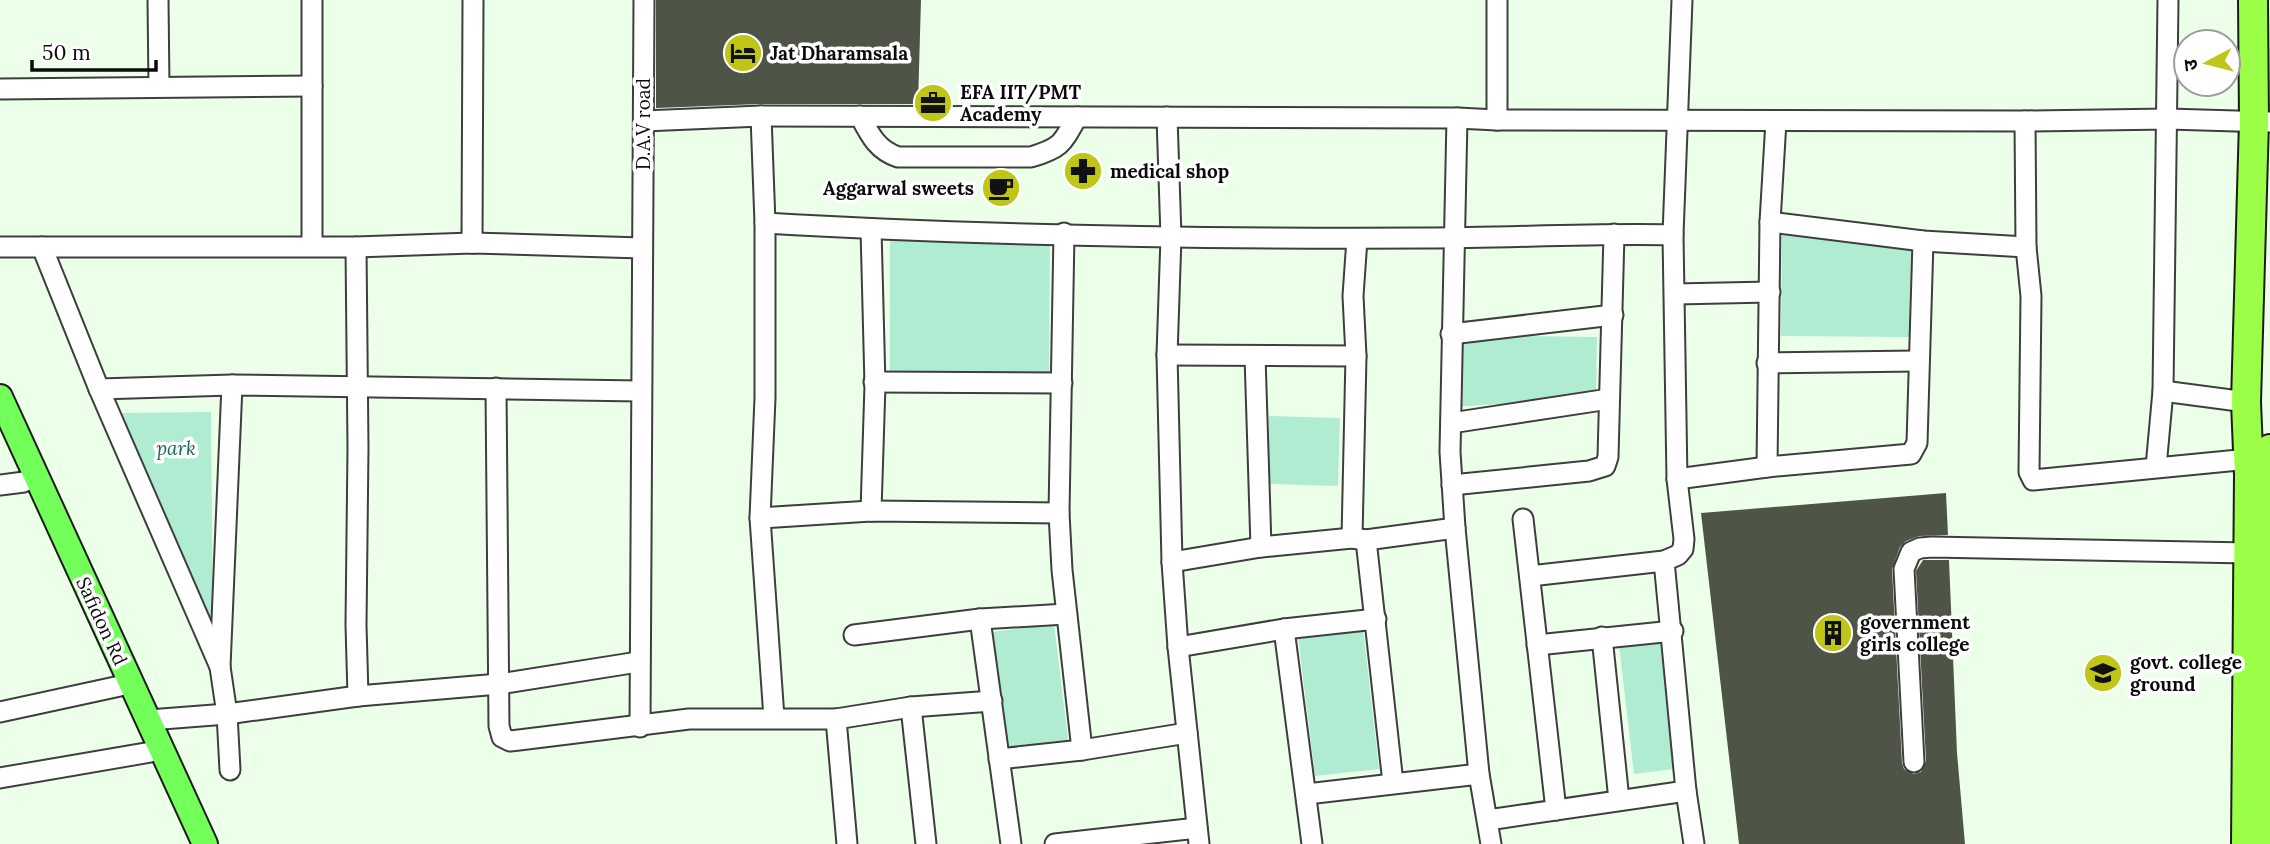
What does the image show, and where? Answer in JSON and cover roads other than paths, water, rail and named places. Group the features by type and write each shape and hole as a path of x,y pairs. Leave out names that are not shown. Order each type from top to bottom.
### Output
{"highway":[{"path":"2253,0 2262,121 2246,402 2262,467 2269,808 2267,844"},
{"path":"2246,844 2249,553 2262,467"}],"main road":[{"name":"Safidon Rd","path":"0,397 205,844"},
{"name":"Safidon Rd","path":"0,430 12,483 120,686 192,844"}],"street":[{"path":"159,0 159,86"},
{"path":"312,0 312,246"},
{"path":"472,243 473,0"},
{"name":"D.A.V road","path":"640,727 638,662 642,586 640,391 644,0"},
{"path":"1497,0 1497,120"},
{"path":"1530,576 1664,561 1678,555 1683,549 1677,479 1673,235 1682,0"},
{"path":"2156,467 2163,391 2168,0"},
{"path":"0,89 312,86"},
{"path":"761,116 765,223 765,398 760,518 774,718"},
{"path":"643,121 761,116 2262,121"},
{"path":"860,116 877,145 886,153 898,157 1031,157 1052,150 1063,142 1077,117"},
{"path":"1055,844 1198,836 1172,562 1167,355 1171,237 1167,117"},
{"path":"1457,118 1451,334 1452,485 1479,775 1490,844"},
{"path":"1767,467 1770,222 1776,121"},
{"path":"2025,121 2026,247 2031,296 2029,471 2033,480 2156,467 2262,467"},
{"path":"1770,222 1923,241 2026,247"},
{"path":"765,223 871,229 1171,237 1455,239 1673,235"},
{"path":"871,229 874,382 871,511"},
{"path":"1064,233 1059,513 1066,614 1082,750"},
{"path":"1452,485 1598,470 1605,466 1608,457 1614,234"},
{"path":"1357,239 1353,296 1359,539 1376,619 1393,783"},
{"path":"1677,479 1767,467 1911,454 1917,443 1923,241"},
{"path":"0,247 356,247 472,243 642,248"},
{"path":"42,247 99,389 220,667"},
{"path":"356,247 358,696"},
{"path":"1675,294 1770,292"},
{"path":"1451,334 1613,315"},
{"path":"1167,355 1356,356"},
{"path":"1255,356 1261,547"},
{"path":"1767,363 1918,361"},
{"path":"874,382 1062,383"},
{"path":"99,389 232,385 640,391"},
{"path":"230,769 227,714 220,667 232,385"},
{"path":"496,388 499,726 502,737 510,741 689,719 836,719 911,707 992,701"},
{"path":"2163,391 2246,402"},
{"path":"1451,423 1609,399"},
{"path":"760,518 871,511 1059,513"},
{"path":"1523,519 1556,810"},
{"path":"1172,562 1261,547 1455,528"},
{"path":"1914,762 1904,569 1911,552 1933,547 2249,553"},
{"path":"1664,561 1673,631 1686,791 1694,844"},
{"path":"854,635 980,620 1066,614"},
{"path":"1178,647 1284,629 1376,619"},
{"path":"980,620 1011,844"},
{"path":"1284,629 1312,844"},
{"path":"1537,645 1673,631"},
{"path":"1602,637 1619,800"},
{"path":"149,720 227,714 358,696 499,684 638,662"},
{"path":"0,712 120,686"},
{"path":"911,707 926,844"},
{"path":"836,719 847,844"},
{"path":"999,759 1082,750 1187,733"},
{"path":"0,778 151,752"},
{"path":"1307,793 1479,775"},
{"path":"1488,820 1686,791"}],"place":[{"name":"Jat Dharamsala","path":"743,53"},
{"name":"EFA IIT/PMT Academy","path":"933,103"},
{"name":"medical shop","path":"1083,171"},
{"name":"Aggarwal sweets","path":"1001,188"},
{"name":"government girls college","path":"1833,633"},
{"name":"govt. college ground","path":"2103,673"}],"park label":[{"name":"park","path":"176,448"}]}
